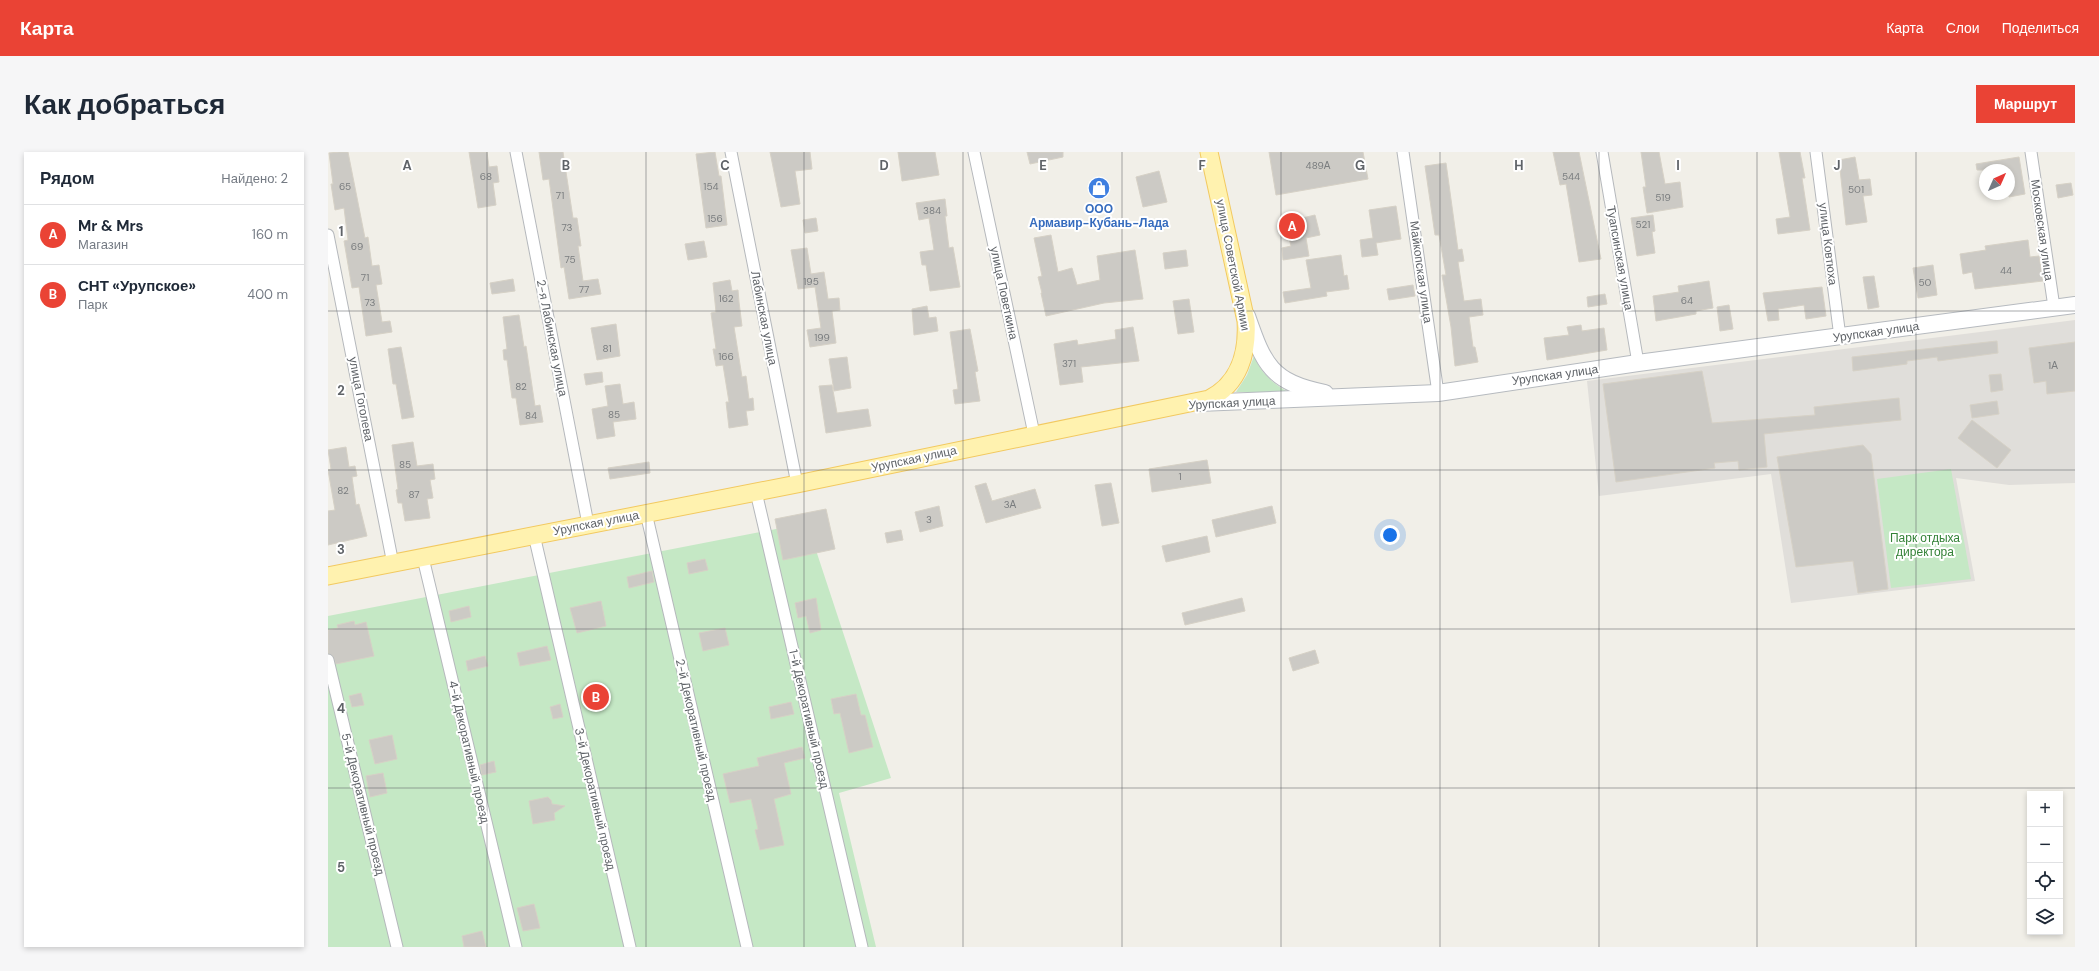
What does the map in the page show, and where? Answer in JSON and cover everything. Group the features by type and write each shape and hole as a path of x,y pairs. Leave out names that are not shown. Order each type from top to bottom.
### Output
{"main road":[{"name":"улица Советской Армии","path":"1196,403 1217,395 1228,386 1239,369 1247,338 1246,321 1242,301 1209,152"},
{"name":"Урупская улица","path":"328,576 797,484 1034,434 1196,403"}],"street":[{"name":"2-я Лабинская улица","path":"516,152 588,524"},
{"name":"Лабинская улица","path":"731,152 797,484"},
{"name":"улица Поветкина","path":"974,152 1034,434"},
{"name":"Майкопская улица","path":"1403,152 1438,393"},
{"name":"Туапсинская улица","path":"1602,152 1638,363"},
{"name":"улица Ковтюха","path":"1816,152 1840,337"},
{"name":"Московская улица","path":"2031,152 2054,307"},
{"name":"улица Гоголева","path":"328,235 393,564"},
{"path":"1242,301 1258,347 1270,367 1279,376 1307,389 1348,397"},
{"name":"Урупская улица","path":"1196,403 1438,393 1638,363 2075,305"},
{"name":"1-й Декоративный проезд","path":"756,492 862,947"},
{"name":"2-й Декоративный проезд","path":"646,513 747,947"},
{"name":"3-й Декоративный проезд","path":"534,535 630,947"},
{"name":"4-й Декоративный проезд","path":"423,558 516,947"},
{"name":"5-й Декоративный проезд","path":"328,660 398,947"}],"shaded area":[{"path":"2075,320 2075,483 2009,485 1956,478 1975,581 1791,603 1771,474 1599,496 1587,381"}],"green space":[{"path":"1254,356 1260,368 1268,377 1288,392 1236,392 1247,375"},
{"name":"Парк отдыха директора","path":"1951,469 1971,579 1891,588 1877,479"},
{"path":"807,523 891,778 839,793 876,947 328,947 328,616"}],"building":[{"path":"348,152 365,238 368,237 372,266 379,265 382,284 376,285 382,322 390,321 392,332 366,336 359,287 352,288 344,241 348,240 344,208 335,210 331,184 333,184 329,153"},
{"path":"469,152 487,152 489,167 497,166 499,182 493,183 496,205 478,208"},
{"path":"539,152 563,152 573,218 577,218 581,246 578,246 583,281 598,279 601,294 569,299 564,267 561,268 549,179 543,180"},
{"path":"715,152 719,176 721,176 727,225 706,228 696,154"},
{"path":"770,152 810,152 812,169 795,171 800,204 781,207"},
{"path":"898,152 935,152 939,175 902,181"},
{"path":"1027,152 1063,152 1063,157 1030,164"},
{"path":"1269,152 1363,152 1368,179 1276,195"},
{"path":"1553,152 1579,152 1601,259 1579,262 1566,184 1560,185"},
{"path":"1641,152 1659,152 1665,184 1680,182 1683,207 1647,213 1643,187 1646,187"},
{"path":"1779,152 1800,152 1805,178 1802,178 1810,230 1778,234 1776,219 1790,217"},
{"path":"1855,157 1859,180 1870,179 1872,195 1863,196 1867,222 1846,225 1839,160"},
{"path":"2019,157 2025,194 2015,196 2015,164 1979,164 1979,170 1977,170 1976,164"},
{"path":"1446,163 1458,250 1462,249 1464,261 1458,262 1464,301 1481,299 1483,315 1469,317 1473,347 1475,347 1478,362 1455,366 1451,327 1442,275 1446,275 1439,235 1435,235 1425,166"},
{"path":"1159,171 1167,202 1143,207 1136,177"},
{"path":"2071,183 2073,195 2058,198 2056,185"},
{"path":"945,199 947,216 945,216 949,248 953,247 960,287 930,291 926,265 922,265 920,252 934,250 929,218 919,220 916,203"},
{"path":"1396,206 1401,239 1376,243 1378,255 1362,257 1360,240 1373,238 1369,210"},
{"path":"1315,215 1320,235 1306,238 1309,256 1283,260 1282,248 1291,246 1285,222"},
{"path":"1653,215 1655,231 1652,232 1655,253 1637,256 1631,218"},
{"path":"816,218 818,231 805,233 803,220"},
{"path":"1051,235 1058,272 1072,268 1077,285 1100,280 1097,256 1135,250 1143,299 1104,303 1046,316 1038,277 1042,276 1034,238"},
{"path":"2028,240 2030,257 2039,256 2043,281 1975,289 1972,272 1963,274 1960,254 1986,250 1985,246"},
{"path":"704,241 707,257 688,260 685,244"},
{"path":"807,248 811,274 824,272 828,299 839,298 840,310 832,311 836,343 810,347 807,330 821,328 815,287 798,289 791,250"},
{"path":"1186,250 1188,266 1165,269 1163,253"},
{"path":"1341,255 1344,276 1347,275 1349,289 1326,292 1327,296 1285,303 1283,292 1311,288 1306,260"},
{"path":"1933,265 1937,295 1918,298 1913,268"},
{"path":"1874,276 1879,307 1868,309 1863,277"},
{"path":"513,279 515,291 492,294 490,283"},
{"path":"730,280 732,291 738,290 742,326 734,327 742,377 746,376 749,399 753,398 754,410 746,411 748,425 729,428 726,402 729,402 723,365 716,366 713,349 716,349 711,313 716,312 713,283"},
{"path":"1709,281 1713,308 1696,311 1696,314 1656,321 1653,296 1679,292 1678,286"},
{"path":"1413,285 1415,296 1389,300 1387,289"},
{"path":"1822,287 1826,316 1806,319 1804,305 1778,309 1779,320 1768,321 1763,293"},
{"path":"1605,294 1607,304 1588,307 1587,297"},
{"path":"1189,299 1194,332 1178,334 1173,301"},
{"path":"1729,305 1733,329 1720,331 1717,307"},
{"path":"927,306 929,318 936,317 938,331 914,335 912,309"},
{"path":"519,315 524,347 526,346 535,406 540,405 543,422 520,425 516,398 512,398 507,360 504,360 503,350 507,349 503,317"},
{"path":"616,324 620,356 597,360 591,328"},
{"path":"1581,325 1582,331 1604,328 1607,350 1547,360 1544,338 1569,335 1567,327"},
{"path":"1133,327 1139,361 1081,367 1083,382 1060,385 1054,344 1077,340 1078,345 1116,339 1115,330"},
{"path":"970,329 978,371 975,372 980,401 955,404 953,390 958,389 950,332"},
{"path":"1997,341 1998,353 1938,361 1937,357 1907,361 1907,364 1853,371 1852,357"},
{"path":"2075,342 2075,391 2047,394 2046,381 2034,383 2029,348"},
{"path":"401,347 414,417 402,419 396,384 393,384 388,349"},
{"path":"847,357 851,388 834,391 829,359"},
{"path":"1702,371 1712,423 1815,415 1814,407 1899,398 1901,420 1764,434 1767,467 1739,470 1738,461 1714,463 1715,468 1616,482 1603,384"},
{"path":"602,372 603,382 586,385 584,374"},
{"path":"2001,374 2003,390 1991,392 1989,375"},
{"path":"620,384 623,404 634,402 636,419 613,422 615,436 597,439 592,409 608,406 605,386"},
{"path":"832,385 837,413 868,409 871,426 826,433 819,386"},
{"path":"1997,401 1999,414 1972,418 1970,405"},
{"path":"1972,420 2011,450 1997,468 1958,438"},
{"path":"413,442 417,466 433,464 435,479 430,480 433,498 427,499 430,518 405,521 402,503 398,503 396,490 398,489 392,445"},
{"path":"1863,445 1871,454 1888,589 1858,593 1853,561 1796,567 1777,457"},
{"path":"346,447 349,467 355,466 357,476 352,477 356,505 359,504 367,536 328,545 328,511 335,510 328,470 331,469 328,450"},
{"path":"1207,460 1211,483 1152,492 1149,469"},
{"path":"649,462 650,473 610,479 608,468"},
{"path":"986,483 992,501 1035,489 1041,508 986,523 975,486"},
{"path":"1111,483 1119,523 1102,526 1095,485"},
{"path":"939,506 943,526 920,532 915,512"},
{"path":"1272,506 1276,523 1216,537 1212,520"},
{"path":"826,509 835,549 783,560 775,519"},
{"path":"901,530 903,540 887,543 885,533"},
{"path":"1207,536 1210,552 1166,562 1162,546"},
{"path":"705,559 708,570 689,574 687,563"},
{"path":"652,571 654,582 629,588 627,577"},
{"path":"816,598 821,630 810,633 806,616 798,618 795,603"},
{"path":"1242,598 1245,611 1185,625 1182,613"},
{"path":"601,601 606,626 577,633 570,608"},
{"path":"469,606 471,617 451,622 449,611"},
{"path":"354,621 355,625 366,622 374,656 336,664 333,656 328,653 328,630 338,628 337,625"},
{"path":"725,628 729,645 703,651 699,633"},
{"path":"547,646 551,660 520,666 517,653"},
{"path":"1315,650 1319,663 1293,671 1289,658"},
{"path":"485,656 488,666 468,671 466,661"},
{"path":"361,693 364,705 352,707 349,696"},
{"path":"856,694 861,715 865,715 873,747 849,753 840,713 834,714 831,699"},
{"path":"791,702 794,714 771,719 769,707"},
{"path":"560,704 563,717 553,719 550,707"},
{"path":"392,735 397,759 375,764 369,740"},
{"path":"802,747 805,758 784,763 791,794 774,799 784,845 760,850 755,830 758,829 751,799 730,803 723,774 759,766 757,758"},
{"path":"494,761 496,772 482,775 480,765"},
{"path":"383,773 387,793 370,797 366,776"},
{"path":"548,797 552,804 565,806 554,813 555,820 533,824 529,801"},
{"path":"534,904 540,928 523,931 517,908"},
{"path":"482,931 486,947 464,947 462,936"}],"place":[{"name":"ООО Армавир-Кубань-Лада","path":"1099,188"},
{"name":"Mr & Mrs","path":"1292,226"},
{"name":"СНТ «Урупское»","path":"596,697"}]}
